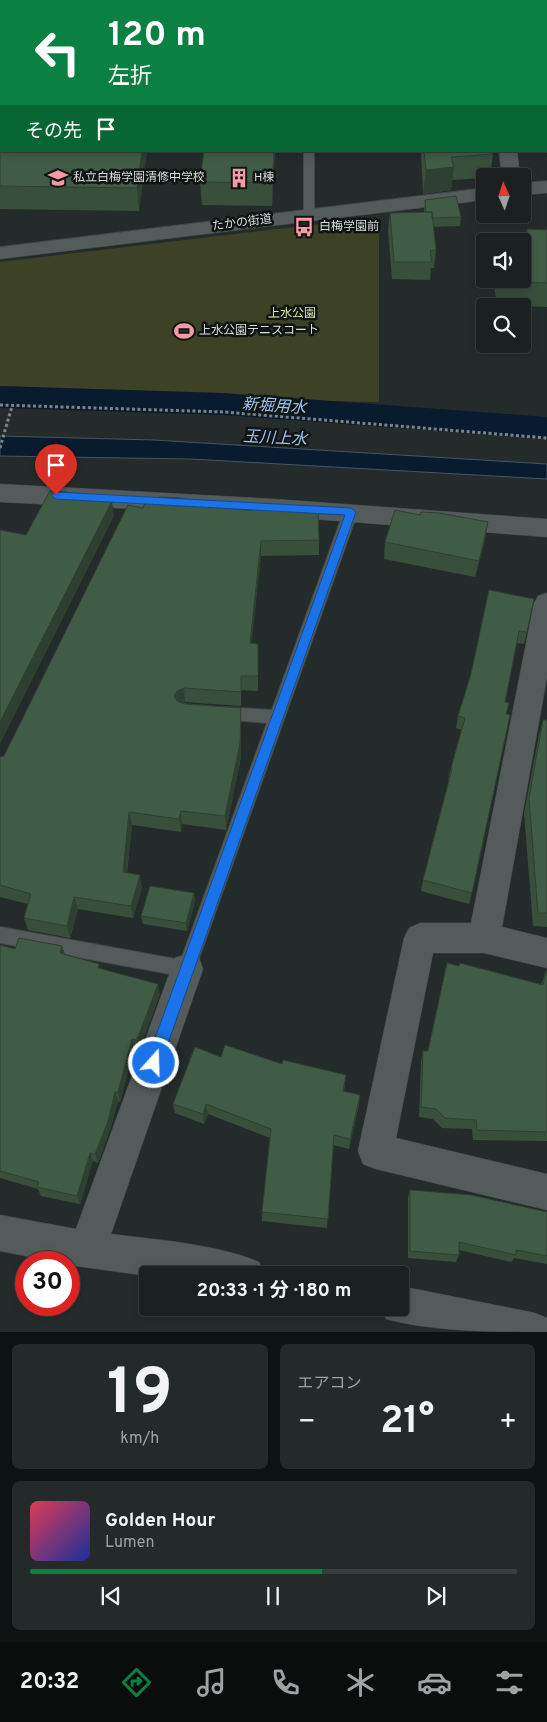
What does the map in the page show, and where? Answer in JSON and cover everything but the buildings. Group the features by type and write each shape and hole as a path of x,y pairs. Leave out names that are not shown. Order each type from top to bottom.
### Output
{"street":[{"path":"508,152 510,168"},
{"path":"531,188 547,187"},
{"name":"たかの街道","path":"0,253 476,195"},
{"path":"0,493 127,507 351,512 547,528"},
{"path":"484,938 547,603"},
{"path":"547,953 484,938 420,938 376,1151 547,1192"},
{"path":"87,1250 187,970"},
{"path":"0,1233 87,1250 201,1266"},
{"path":"409,1307 535,1332"}],"lane":[{"path":"309,152 309,215"},
{"path":"0,935 187,970 351,512"},
{"path":"204,711 277,717"}],"path":[{"path":"0,405 224,412 547,438"},
{"path":"0,448 12,406"}],"green space":[{"name":"上水公園テニスコート","path":"379,217 379,402 0,395 0,262"}],"water":[{"path":"0,436 154,440 547,464 547,479 191,459 0,456"}],"waterway":[{"name":"新堀用水","path":"0,397 224,404 547,428"}],"place":[{"name":"私立白梅学園清修中学校","path":"58,178"},
{"name":"H棟","path":"239,178"},
{"name":"白梅学園前","path":"304,227"},
{"name":"上水公園テニスコート","path":"184,331"}],"route":[{"path":"56,495 351,512 154,1063"}],"park label":[{"name":"上水公園","path":"292,314"}],"water label":[{"name":"玉川上水","path":"275,439"}]}
